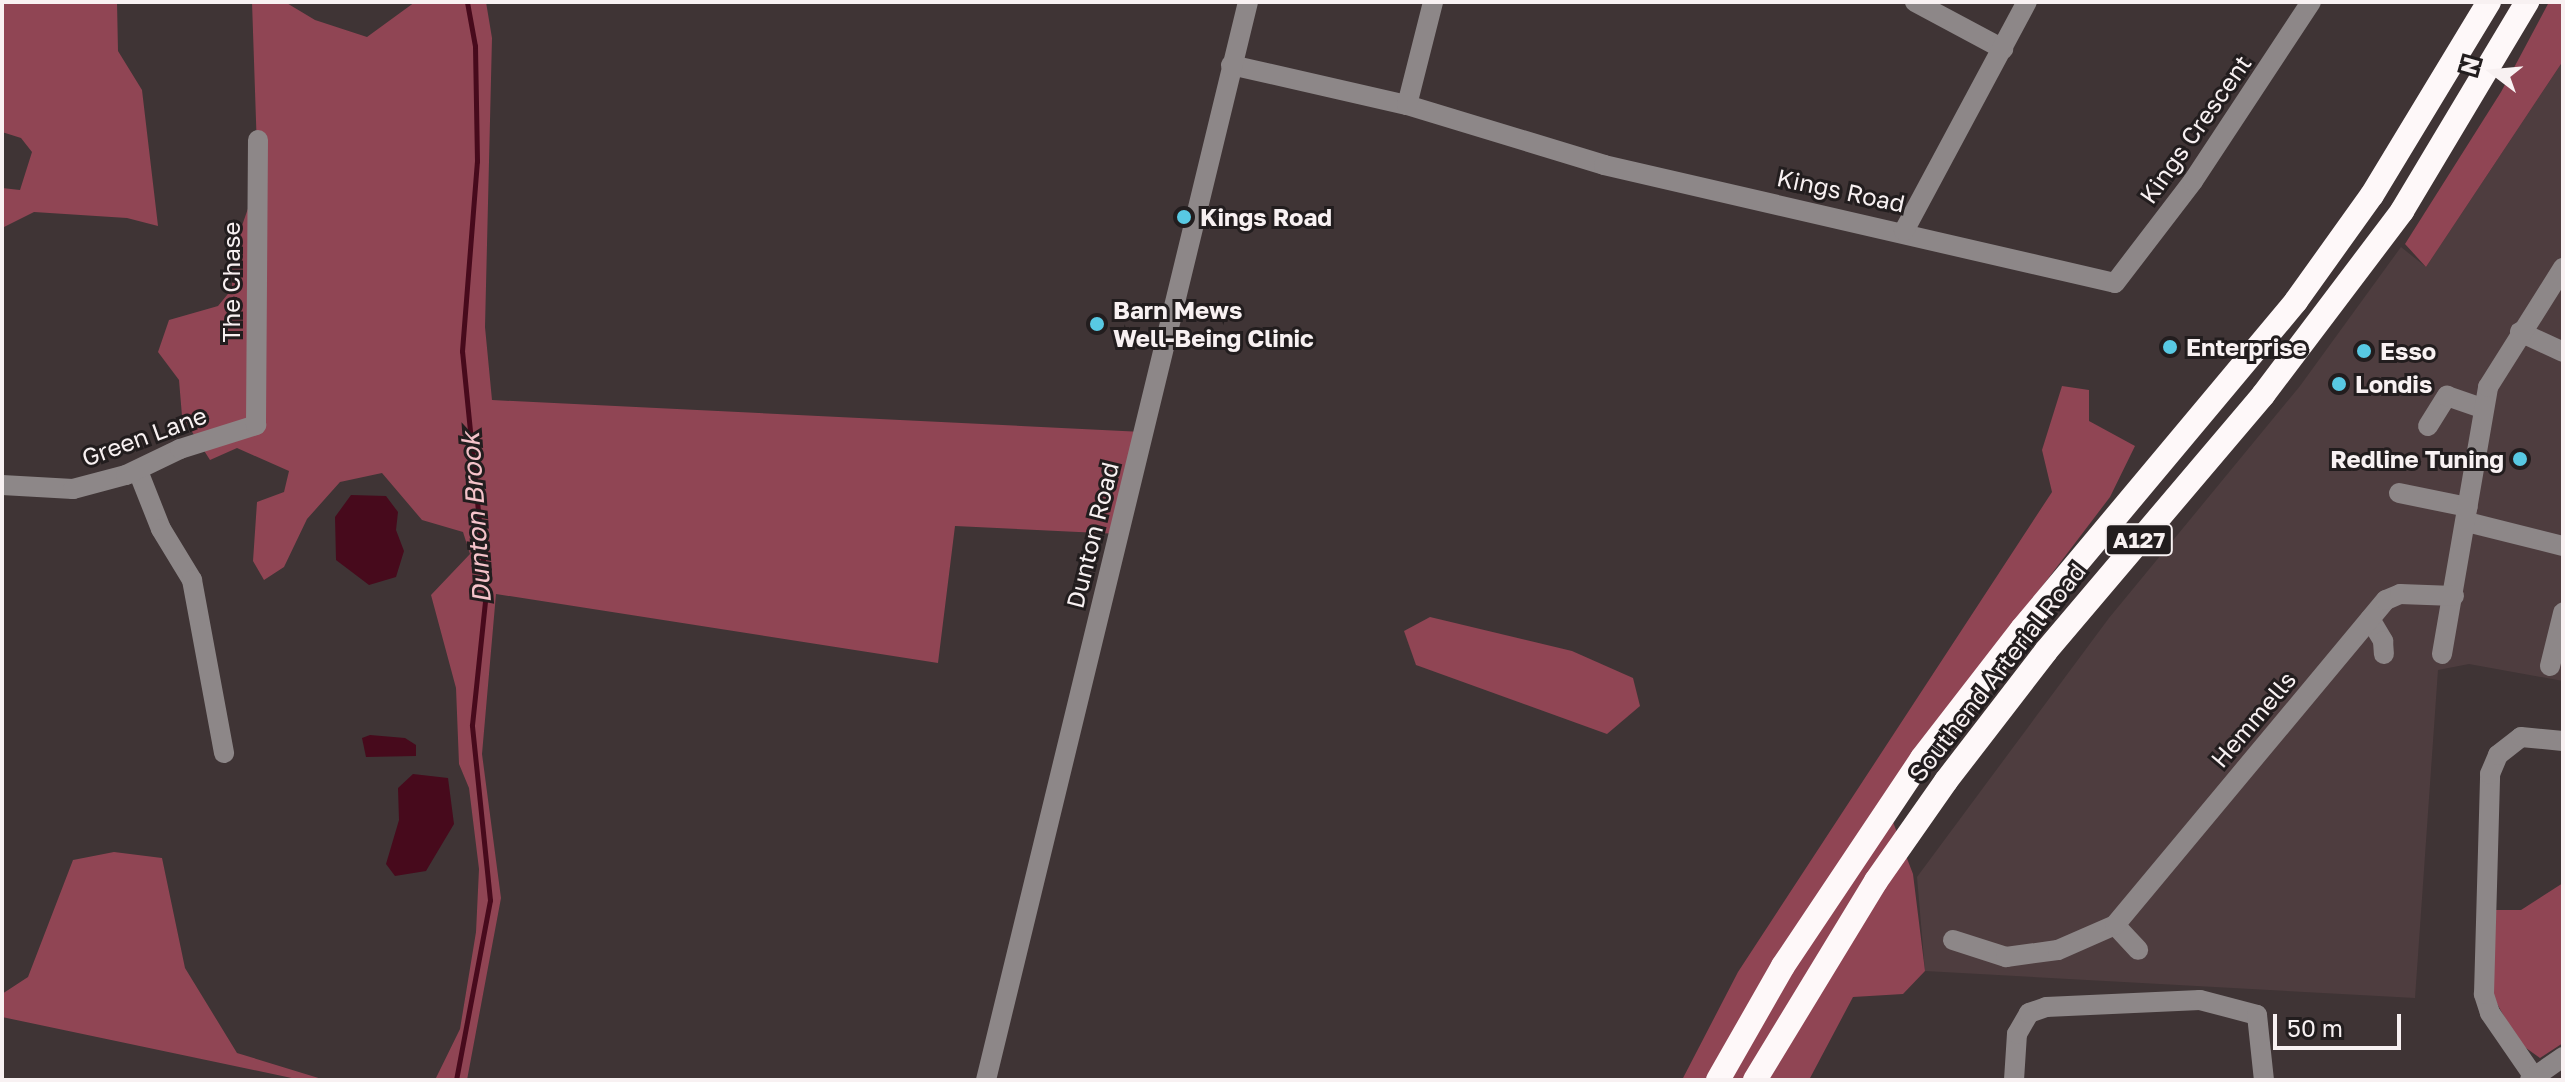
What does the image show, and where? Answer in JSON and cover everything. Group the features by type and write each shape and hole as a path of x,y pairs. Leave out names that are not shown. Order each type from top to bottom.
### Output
{"highway":[{"name":"Southend Arterial Road","path":"1718,1080 1783,966 1922,758 2022,629 2296,301 2388,170 2489,2"},
{"name":"Southend Arterial Road","path":"1755,1080 1868,894 1946,781 2046,651 2263,395 2402,211 2527,2"}],"street":[{"name":"Dunton Road","path":"986,1080 1248,2"},
{"path":"1407,105 1433,2"},
{"path":"1915,2 2003,49"},
{"path":"1904,231 2027,2"},
{"name":"Kings Crescent","path":"2115,283 2193,181 2311,2"},
{"name":"Kings Road","path":"1231,65 1407,105 1604,165 1904,231 2115,283"},
{"name":"The Chase","path":"256,425 258,140"},
{"path":"2442,654 2488,387 2563,268"},
{"path":"2520,332 2563,352"},
{"path":"2428,426 2447,396 2484,409"},
{"name":"Green Lane","path":"2,485 73,489 138,471 180,449 256,425"},
{"path":"138,471 161,529 192,580 224,753"},
{"path":"2399,493 2563,546"},
{"name":"Hemmells","path":"1953,940 2006,957 2058,950 2115,925 2386,600 2400,594 2454,596"},
{"path":"2550,666 2563,613"},
{"path":"2370,619 2383,641 2384,654"},
{"path":"2563,741 2521,737 2498,755 2490,774 2484,994 2490,1013 2532,1078 2563,1057"},
{"path":"2115,925 2138,950"},
{"path":"2014,1080 2017,1034 2029,1013 2046,1007 2200,1000 2257,1015 2264,1080"}],"shaded area":[{"path":"2,2 117,2 118,51 142,90 158,226 127,218 34,212 2,228 2,188 20,190 32,152 21,138 2,132"},
{"path":"252,2 285,2 315,20 367,37 415,2 486,2 492,38 485,327 492,400 1143,432 1120,534 955,526 938,663 496,594 482,754 501,898 467,1080 435,1080 460,1029 476,932 479,869 469,788 459,764 456,688 431,595 470,554 463,532 422,520 382,473 340,482 307,519 284,567 264,580 253,561 257,502 284,492 289,471 237,448 210,460 182,416 179,380 158,352 169,320 218,306 232,289 232,254 258,180"},
{"path":"2549,2 2563,2 2563,61 2426,267 2405,244 2501,92"},
{"path":"2563,61 2563,681 2469,664 2438,670 2415,998 1925,971 1917,877 2109,618 2300,386 2401,247 2426,267"},
{"path":"2062,386 2089,390 2089,421 2135,446 2110,497 1883,796 1913,874 1925,971 1903,994 1853,997 1809,1080 1682,1080 1738,972 2052,492 2042,450"},
{"path":"351,495 386,496 398,512 396,530 404,551 396,577 369,585 336,560 335,517"},
{"path":"1430,617 1572,651 1633,678 1640,706 1607,734 1416,665 1404,631"},
{"path":"370,735 405,738 416,745 416,756 366,757 362,738"},
{"path":"413,774 448,778 454,824 426,871 395,876 386,864 399,820 398,788"},
{"path":"114,852 162,858 185,968 237,1053 325,1080 301,1080 2,1017 2,994 28,977 73,860"},
{"path":"2563,883 2563,1043 2540,1058 2519,1043 2491,993 2495,910 2521,910"}],"waterway":[{"name":"Dunton Brook","path":"456,1080 490,900 472,725 486,591 462,351 477,161 475,46 467,2"}],"place":[{"name":"Kings Road","path":"1184,217"},
{"name":"Barn Mews Well-Being Clinic","path":"1097,324"},
{"name":"Enterprise","path":"2170,347"},
{"name":"Esso","path":"2364,351"},
{"name":"Londis","path":"2339,384"},
{"name":"Redline Tuning","path":"2520,459"}]}
